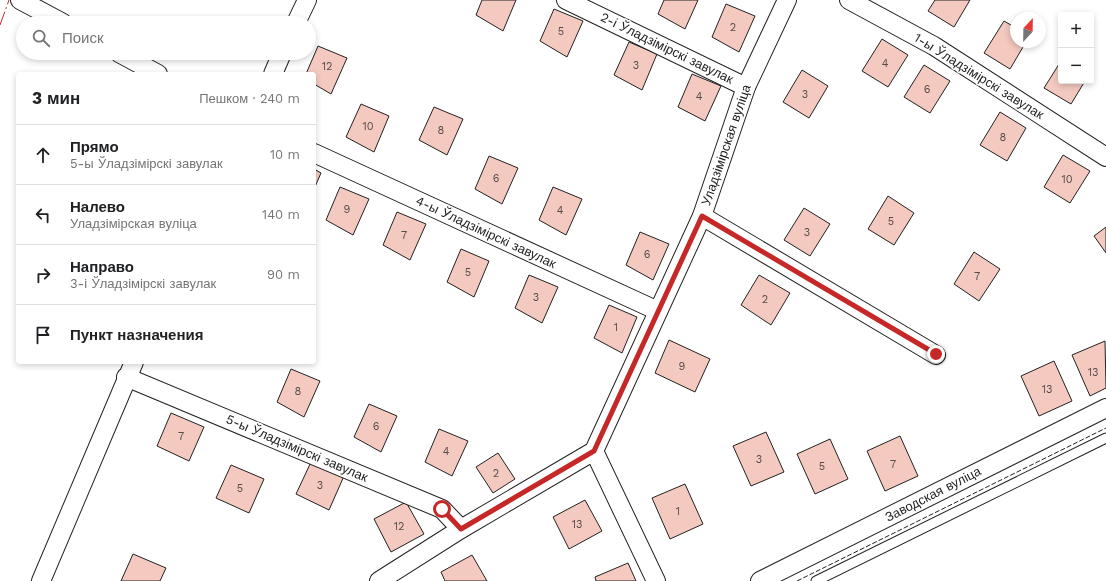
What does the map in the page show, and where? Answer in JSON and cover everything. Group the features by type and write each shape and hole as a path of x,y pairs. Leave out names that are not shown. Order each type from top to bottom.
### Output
{"street":[{"path":"20,0 50,16"},
{"path":"299,16 307,0"},
{"name":"2-і Ўладзімірскі завулак","path":"566,0 746,87"},
{"name":"Уладзімірская вуліца","path":"594,451 702,216 746,87 787,0"},
{"name":"1-ы Ўладзімірскі завулак","path":"849,0 934,46 1106,157"},
{"path":"132,60 154,72"},
{"path":"274,72 279,60"},
{"name":"4-ы Ўладзімірскі завулак","path":"316,154 658,311"},
{"path":"702,216 936,354"},
{"path":"42,581 130,370"},
{"name":"5-ы Ўладзімірскі завулак","path":"130,370 442,509 461,529"},
{"name":"Заводская вуліца","path":"760,581 1106,408"},
{"path":"379,581 397,576 461,529 594,451 656,581"}],"lane":[{"path":"816,581 1106,438"}],"building":[{"path":"482,0 516,0 503,31 476,15"},
{"path":"664,0 698,0 685,29 658,14"},
{"path":"935,0 970,0 954,27 928,11"},
{"path":"726,4 755,16 739,52 712,37"},
{"path":"554,9 583,21 567,57 540,41"},
{"path":"1004,21 1010,24 1010,48 1022,48 1010,69 984,53"},
{"path":"882,39 908,55 888,87 862,71"},
{"path":"629,42 657,54 642,90 614,75"},
{"path":"318,46 347,58 331,94 316,85 316,72 307,72 312,60 316,60 316,51"},
{"path":"924,65 950,81 930,113 904,97"},
{"path":"1058,66 1058,84 1083,84 1071,104 1044,88"},
{"path":"802,70 828,86 809,118 783,102"},
{"path":"692,74 721,86 705,121 678,107"},
{"path":"361,104 389,116 374,152 346,137"},
{"path":"434,107 463,119 447,155 419,140"},
{"path":"1000,112 1026,128 1007,161 980,145"},
{"path":"1063,155 1090,171 1070,203 1044,187"},
{"path":"489,156 518,168 502,204 475,189"},
{"path":"316,170 321,173 316,184"},
{"path":"340,187 369,199 353,235 326,220"},
{"path":"553,187 582,199 566,235 539,220"},
{"path":"888,196 914,213 894,245 868,229"},
{"path":"804,208 830,224 810,256 784,240"},
{"path":"397,212 426,224 410,260 383,245"},
{"path":"1106,227 1106,253 1094,236"},
{"path":"640,232 669,244 653,280 626,265"},
{"path":"461,249 489,261 474,297 447,282"},
{"path":"974,252 1000,269 979,301 954,284"},
{"path":"529,275 558,287 542,323 515,308"},
{"path":"759,275 790,293 771,325 741,305"},
{"path":"609,305 637,317 622,353 594,338"},
{"path":"669,340 710,359 695,392 655,373"},
{"path":"1105,341 1106,388 1090,396 1072,355"},
{"path":"1054,361 1072,401 1039,416 1021,376"},
{"path":"291,369 320,381 304,417 277,402"},
{"path":"369,404 397,416 381,452 354,437"},
{"path":"171,413 204,427 189,461 157,446"},
{"path":"439,429 468,441 452,476 425,462"},
{"path":"766,432 784,472 751,486 733,446"},
{"path":"900,436 918,476 885,491 867,451"},
{"path":"830,439 848,479 815,494 797,454"},
{"path":"498,453 515,479 493,493 476,467"},
{"path":"311,462 344,476 329,510 296,494"},
{"path":"231,465 264,479 249,513 216,498"},
{"path":"685,484 703,524 670,539 652,498"},
{"path":"585,500 602,531 569,549 553,517"},
{"path":"406,502 424,534 391,552 374,519"},
{"path":"133,554 166,568 160,581 121,581"},
{"path":"472,555 487,581 445,581 441,572"},
{"path":"628,563 636,581 596,581 595,577"}],"fence":[{"path":"797,581 1106,428"}],"power":[{"path":"0,25 9,0"}],"route":[{"path":"442,509 461,529 594,451 702,216 936,354"}]}
